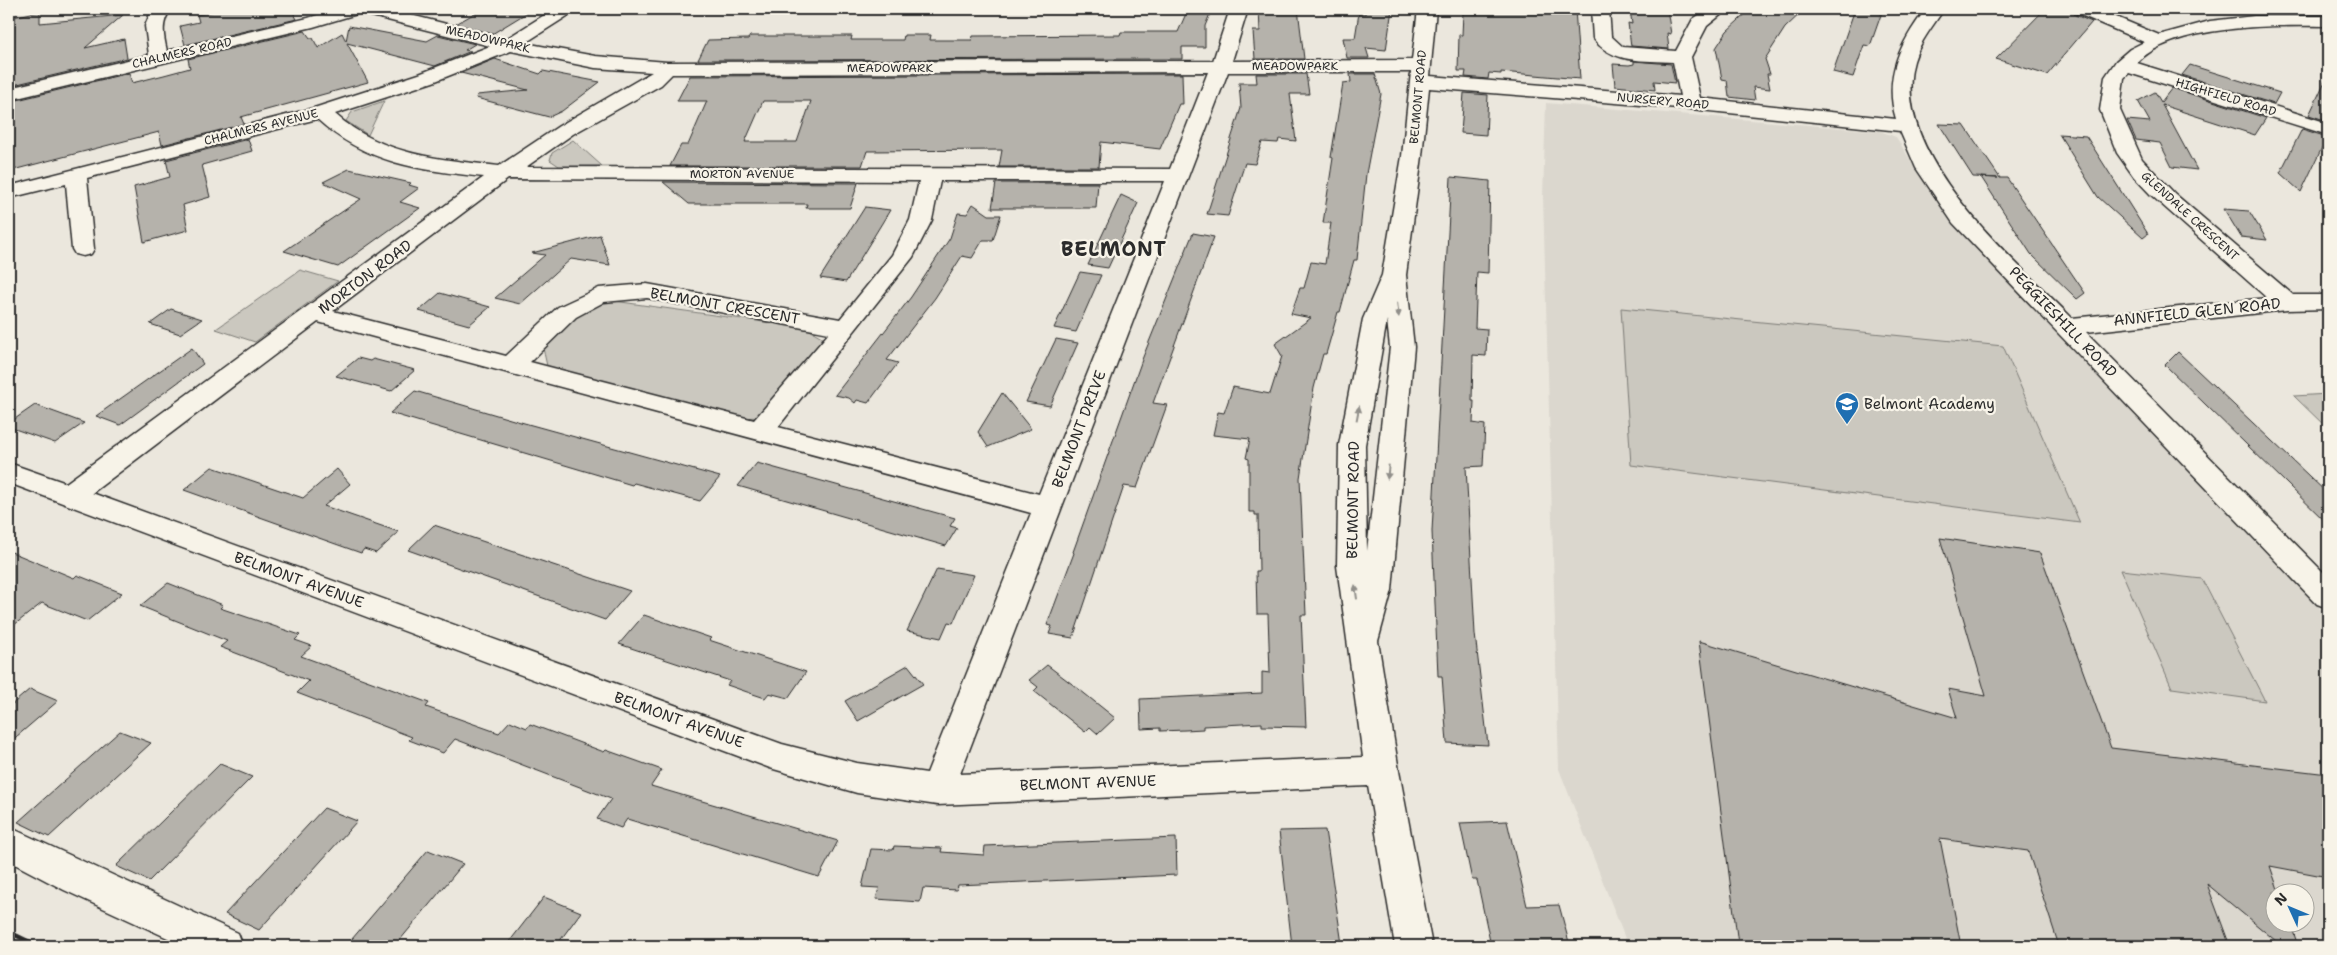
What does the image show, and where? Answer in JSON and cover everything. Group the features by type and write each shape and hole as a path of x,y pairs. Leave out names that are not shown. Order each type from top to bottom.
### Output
{"street":[{"path":"159,58 153,27 157,13 162,9"},
{"name":"CHALMERS ROAD","path":"9,94 313,22 354,9"},
{"name":"MEADOWPARK","path":"367,9 509,44 595,62 667,68 1220,67 1420,74"},
{"name":"CHALMERS AVENUE","path":"9,192 321,112 426,78 509,44 566,9"},
{"name":"BELMONT DRIVE","path":"937,790 1220,67 1239,9"},
{"name":"BELMONT ROAD","path":"1413,946 1382,771 1352,566 1352,445 1375,320 1394,275 1412,156 1427,9"},
{"path":"1600,9 1602,38 1618,52 1682,57"},
{"path":"1691,103 1682,57 1699,24 1719,9"},
{"name":"PEGGIESHILL ROAD","path":"1935,9 1915,32 1903,62 1901,95 1907,126 1926,169 1961,218 2328,596"},
{"path":"2082,9 2158,41"},
{"name":"GLENDALE CRESCENT","path":"2287,303 2162,194 2127,153 2115,128 2110,103 2115,78 2123,65 2143,48 2158,41 2189,30 2227,23 2279,19 2328,21"},
{"name":"HIGHFIELD ROAD","path":"2123,65 2328,129"},
{"name":"MORTON ROAD","path":"69,495 503,173 566,130 654,81 667,68"},
{"name":"NURSERY ROAD","path":"1420,74 1907,126"},
{"name":"MORTON AVENUE","path":"321,112 338,130 370,148 403,160 503,173 1178,174"},
{"path":"76,174 83,249"},
{"path":"760,430 846,328 902,257 921,220 931,174"},
{"name":"BELMONT ROAD","path":"1362,641 1377,590 1402,346 1394,275"},
{"name":"BELMONT CRESCENT","path":"510,367 567,312 599,295 647,291 846,328"},
{"name":"ANNFIELD GLEN ROAD","path":"2066,326 2287,303 2328,302"},
{"path":"315,314 510,367 760,430 1049,507"},
{"name":"BELMONT AVENUE","path":"9,473 782,758 857,778 937,790 1382,771"},
{"path":"9,843 77,878 226,946"}],"shaded area":[{"path":"384,101 368,135 346,121 352,112"},
{"name":"Belmont Academy","path":"1546,103 1880,131 1896,137 1935,200 2035,309 2328,617 2328,946 1628,946 1559,769 1543,196"},
{"path":"573,140 602,166 559,166 550,160 552,153"},
{"path":"300,270 338,281 255,342 216,329"},
{"path":"607,300 806,328 822,337 824,352 759,417 740,418 547,366 543,348 584,309"},
{"path":"1621,308 2003,346 2080,523 1631,465"},
{"path":"2328,394 2328,429 2294,396"},
{"path":"2121,570 2202,579 2265,701 2172,688"}],"building":[{"path":"225,9 291,9 297,19 185,45 180,26 199,22 197,15"},
{"path":"482,9 533,9 492,34 456,24"},
{"path":"1188,9 1212,9 1205,26 1205,47 1182,47 1182,59 698,60 708,40 748,39 750,36 852,36 851,40 903,40 904,35 931,35 930,40 972,40 973,36 1120,35 1121,32 1178,32"},
{"path":"1259,9 1298,9 1304,59 1255,59 1253,31 1260,31"},
{"path":"1366,9 1392,9 1386,50 1366,48 1369,58 1347,58 1343,38 1355,38 1359,13 1365,14"},
{"path":"1478,9 1575,9 1580,79 1501,72 1501,74 1489,73 1488,79 1465,77 1466,71 1458,71 1459,35 1462,35 1463,13 1478,14"},
{"path":"1630,9 1667,9 1671,34 1667,33 1669,49 1631,46 1628,23 1632,24"},
{"path":"1751,9 1805,9 1785,28 1765,59 1770,74 1767,74 1770,89 1753,87 1755,100 1729,97 1727,80 1722,79 1716,48 1727,31"},
{"path":"1855,9 1883,9 1870,46 1864,45 1853,77 1833,72"},
{"path":"2045,9 2071,9 2075,15 2092,22 2047,75 1996,59"},
{"path":"40,11 40,23 123,15 85,48 124,39 127,58 9,86 9,18"},
{"path":"349,26 427,41 438,35 475,44 465,50 471,51 435,66 347,43 368,82 241,117 244,124 162,145 159,132 9,171 9,102 129,73 132,83 190,68 188,59 305,31 310,38 313,38 318,48 342,33 346,41"},
{"path":"495,59 540,74 543,71 600,82 562,111 549,117 476,98 477,95 528,90 461,73"},
{"path":"1634,61 1671,64 1675,83 1654,81 1655,90 1615,86 1613,64 1629,65 1634,64"},
{"path":"2190,65 2280,93 2274,104 2182,75"},
{"path":"1182,74 1183,104 1179,104 1160,149 1101,142 1099,167 999,167 1002,150 867,151 862,166 670,166 681,145 688,145 707,101 677,101 690,76","holes":["763,101 811,101 797,142 745,142"]},
{"path":"1256,74 1306,74 1309,94 1290,94 1296,141 1279,139 1278,143 1262,142 1255,164 1245,163 1228,216 1207,214 1241,108 1239,83 1257,83"},
{"path":"1350,74 1375,74 1381,94 1366,174 1357,260 1354,260 1340,312 1338,312 1326,354 1323,354 1314,388 1300,478 1306,615 1301,615 1306,727 1262,726 1262,723 1203,726 1203,729 1185,730 1160,731 1160,728 1141,729 1140,699 1262,693 1262,672 1270,673 1268,614 1257,614 1256,571 1259,571 1258,515 1255,515 1255,512 1249,512 1249,459 1246,458 1250,439 1213,435 1218,412 1224,413 1233,387 1270,394 1282,356 1275,344 1311,318 1291,314 1300,288 1304,288 1311,262 1325,264 1331,223 1323,223 1333,158 1331,157 1343,83 1351,82"},
{"path":"2328,75 2328,121 2309,115"},
{"path":"2172,88 2266,118 2255,135 2162,105 2197,170 2172,167 2160,143 2136,140 2127,120 2150,122 2138,101 2155,92 2161,102"},
{"path":"1464,93 1488,95 1486,135 1461,133"},
{"path":"1939,124 1964,125 2000,178 2007,178 2085,293 2077,299 2031,254 1981,177 1973,177"},
{"path":"2302,129 2327,137 2301,192 2280,173"},
{"path":"2059,134 2086,136 2148,234 2143,238 2098,197"},
{"path":"248,139 252,151 202,165 210,197 183,205 188,230 144,242 134,187 170,177 166,160"},
{"path":"349,169 411,183 409,185 419,188 400,202 420,208 338,267 284,251 361,199 323,182"},
{"path":"1451,177 1490,181 1488,273 1477,272 1475,328 1487,329 1486,356 1473,355 1473,423 1485,425 1483,466 1466,467 1475,634 1488,745 1447,743 1442,676 1438,676 1432,531"},
{"path":"663,182 858,183 850,208 806,208 807,204 689,204"},
{"path":"996,183 1098,183 1096,208 992,208"},
{"path":"1121,195 1138,203 1108,268 1088,265"},
{"path":"973,204 989,215 1001,215 993,240 983,240 972,258 962,256 935,298 887,360 898,363 868,403 857,400 855,403 849,398 835,395 911,297 950,238 958,213 967,214"},
{"path":"865,207 890,210 846,282 820,278"},
{"path":"2224,209 2249,211 2267,240 2241,237"},
{"path":"1193,233 1214,237 1153,403 1167,405 1137,488 1124,486 1073,638 1049,634 1052,626 1047,625 1143,357"},
{"path":"600,235 610,265 571,259 520,304 495,298 545,255 532,253"},
{"path":"1080,272 1101,275 1076,332 1054,328"},
{"path":"440,293 490,307 469,325 419,311"},
{"path":"171,309 202,319 180,334 150,324"},
{"path":"1056,339 1078,343 1050,406 1026,402"},
{"path":"192,348 203,364 120,425 96,416"},
{"path":"2178,352 2328,494 2328,524 2165,365"},
{"path":"358,358 370,361 373,359 415,370 391,391 336,376"},
{"path":"415,391 720,477 700,501 634,483 632,485 390,413"},
{"path":"1002,393 1031,429 988,447 978,432"},
{"path":"35,405 84,423 55,443 9,427 9,423"},
{"path":"757,463 955,518 950,526 957,528 946,546 738,486"},
{"path":"212,467 303,498 337,469 350,484 324,506 399,532 376,553 364,549 361,553 184,490"},
{"path":"434,525 630,591 605,620 408,550"},
{"path":"1940,538 2040,553 2111,748 2328,774 2328,877 2270,866 2276,882 2264,882 2264,931 2207,884 2230,946 2059,946 2028,851 1940,839 1961,946 1748,946 1738,944 1699,641 1957,718 1948,689 1986,696"},
{"path":"9,551 74,578 77,575 122,593 87,621 42,603 9,629"},
{"path":"937,569 974,575 953,623 948,622 941,638 907,631"},
{"path":"168,583 223,605 220,608 300,635 295,640 312,646 301,656 429,703 426,707 499,733 510,721 527,728 530,724 604,752 606,750 662,770 651,786 838,841 819,877 627,819 621,828 597,819 611,799 455,739 443,753 409,740 412,737 297,693 309,681 220,647 227,641 140,606"},
{"path":"644,615 711,638 709,640 806,672 788,698 769,693 765,698 727,685 730,681 619,644"},
{"path":"908,665 923,684 858,721 845,701"},
{"path":"1047,665 1115,718 1098,734 1090,727 1085,732 1034,691 1038,687 1029,680"},
{"path":"30,689 58,701 9,743 9,707"},
{"path":"120,731 151,743 49,837 18,822"},
{"path":"220,764 252,777 149,881 116,866"},
{"path":"324,808 357,821 259,930 225,914"},
{"path":"1507,821 1527,906 1559,905 1570,946 1491,946 1477,880 1472,880 1460,823"},
{"path":"1325,830 1342,944 1292,946 1279,831"},
{"path":"1176,838 1177,875 958,885 957,890 923,888 920,902 876,899 879,888 862,887 871,849 893,850 894,846 942,848 941,852 984,855 985,846"},
{"path":"428,850 463,864 395,946 346,946"},
{"path":"544,897 581,912 556,946 506,946"},
{"path":"2265,932 2293,932 2298,946 2282,946"}],"railway":[{"path":"9,932 38,946"}],"place":[{"name":"Belmont Academy","path":"1847,425"}],"district":[{"name":"BELMONT","path":"1114,249"}]}
